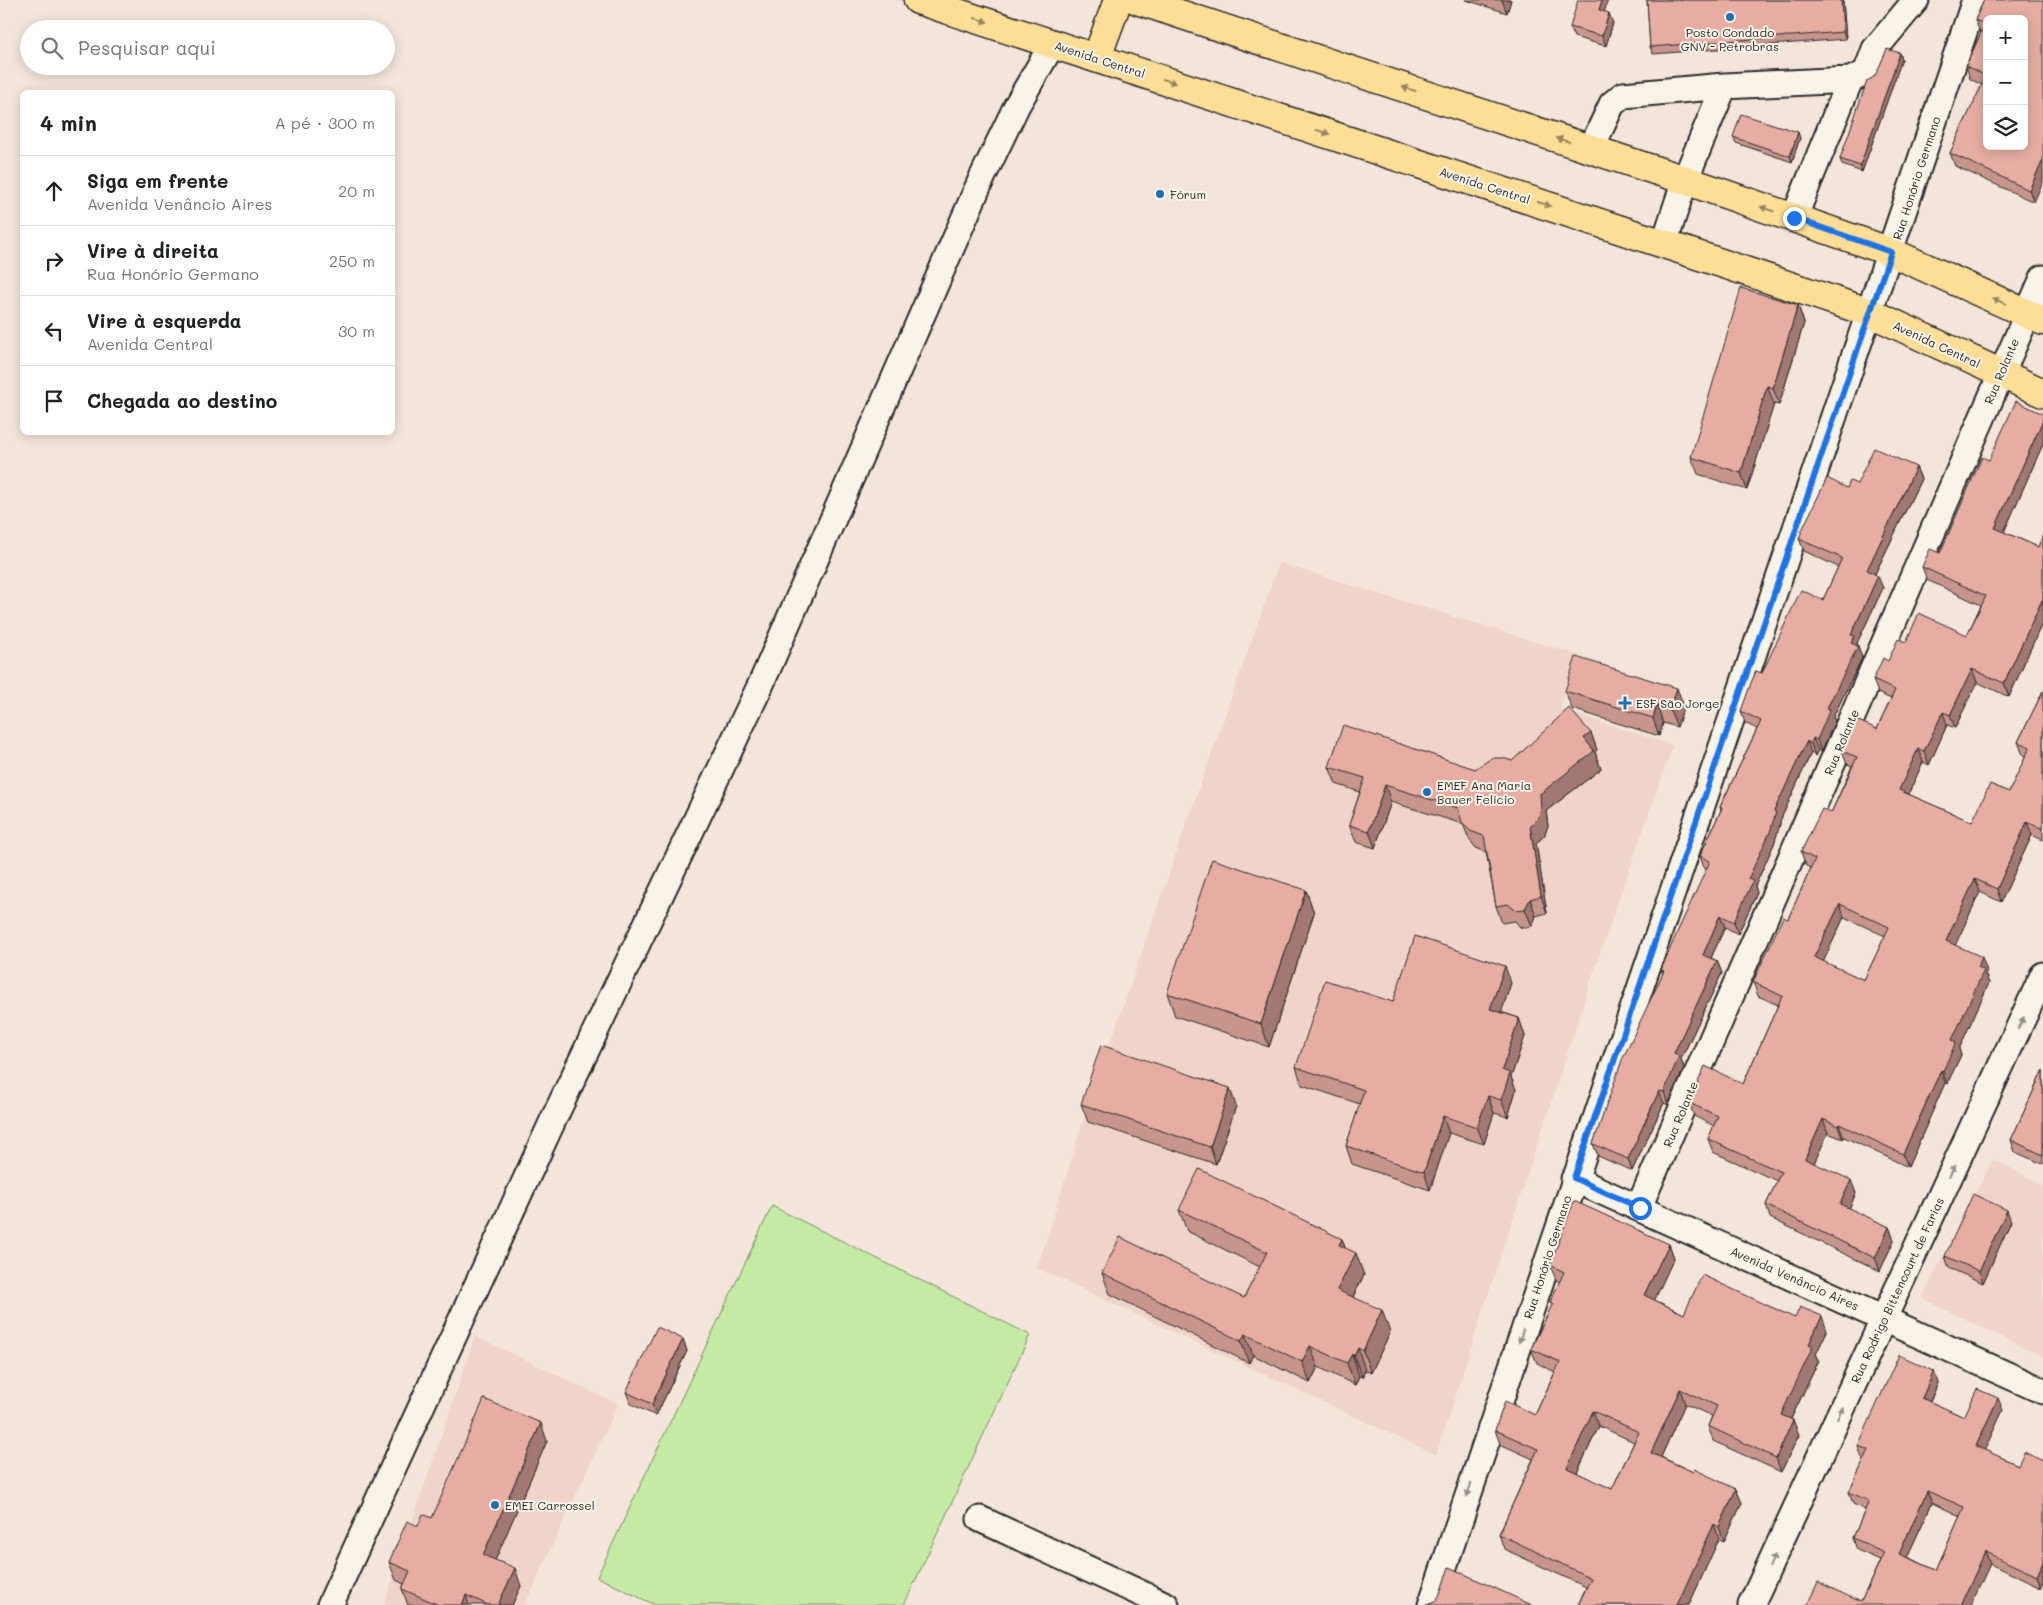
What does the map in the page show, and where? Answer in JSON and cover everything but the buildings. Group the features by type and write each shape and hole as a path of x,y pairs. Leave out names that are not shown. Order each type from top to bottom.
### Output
{"main road":[{"name":"Avenida Central","path":"918,0 1871,313 2043,393"},
{"path":"1097,58 1118,0"},
{"path":"1137,0 1685,180 1891,252 2035,317"}],"street":[{"path":"1591,149 1612,104 1622,95 1724,86 1850,80 1866,73 1876,49 1916,0"},
{"name":"Rua Honório Germano","path":"1431,1605 1574,1178 1871,313 1975,0"},
{"path":"330,1605 555,1116 762,684 981,180 1017,105 1052,43"},
{"path":"1794,218 1850,80"},
{"path":"1664,244 1685,180 1724,86"},
{"name":"Rua Rolante","path":"1640,1208 2000,373 2035,317 2043,278"},
{"name":"Rua Rodrigo Bittencourt de Farias","path":"1751,1605 2043,975"},
{"name":"Avenida Venâncio Aires","path":"1574,1178 2043,1391"},
{"path":"980,1519 1166,1605"}],"shaded area":[{"path":"1279,563 1578,655 1560,709 1673,745 1592,977 1436,1455 1037,1268 1083,1122"},
{"path":"1993,1159 2043,1185 2043,1357 1922,1298"},
{"name":"EMEI Carrossel","path":"475,1336 618,1404 525,1605 384,1605"}],"green space":[{"path":"772,1206 1030,1335 904,1605 655,1605 597,1577"}],"place":[{"name":"Posto Condado GNV - Petrobras","path":"1730,17"},
{"name":"Fórum","path":"1160,194"},
{"name":"ESF São Jorge","path":"1625,703"},
{"name":"EMEF Ana Maria Bauer Felicio","path":"1427,792"},
{"name":"EMEI Carrossel","path":"495,1505"}],"route":[{"path":"1640,1208 1574,1178 1891,252 1794,218"}]}
